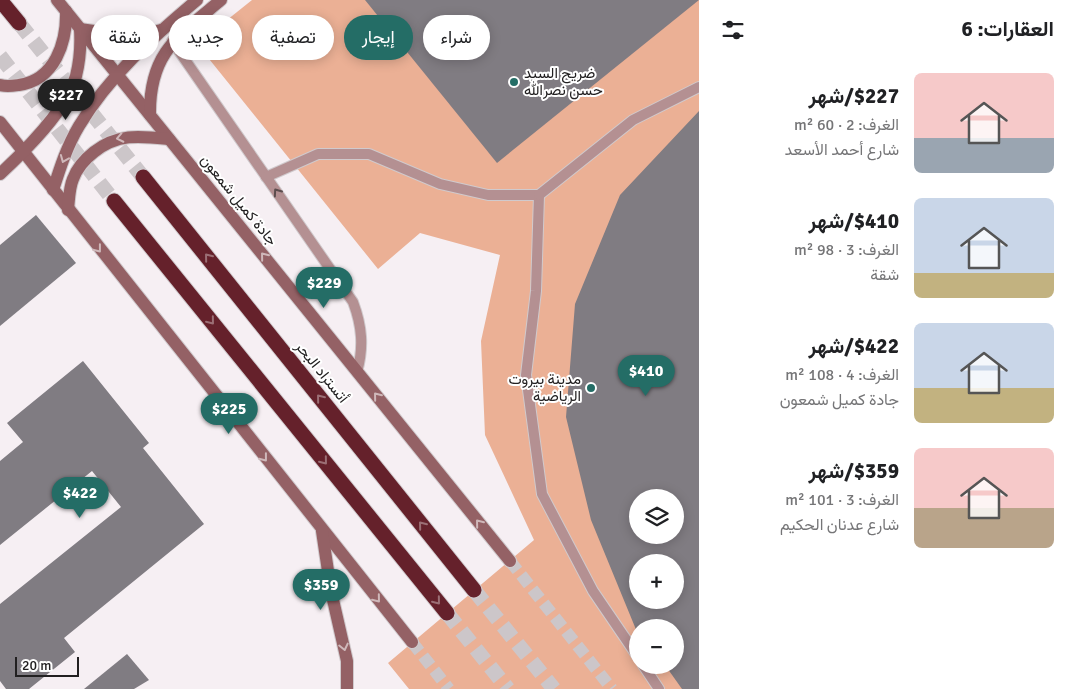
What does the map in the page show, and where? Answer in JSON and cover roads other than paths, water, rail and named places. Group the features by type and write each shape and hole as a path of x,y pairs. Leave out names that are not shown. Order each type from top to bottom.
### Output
{"highway":[{"path":"0,0 20,23"},
{"name":"أتستراد البحر","path":"143,177 474,590"},
{"path":"114,201 447,614"}],"main road":[{"name":"جادة كميل شمعون","path":"57,0 510,561"},
{"path":"53,190 64,158 78,127 118,74 161,30 197,0"},
{"path":"204,15 221,0"},
{"path":"0,85 28,84 46,72 59,55 64,42 66,11"},
{"path":"0,174 24,152 46,127 75,78 81,50 80,29 134,37 161,30"},
{"path":"150,115 149,95 153,76 161,58 169,46"},
{"path":"0,122 322,531 412,642"},
{"path":"68,210 72,180 86,158 103,145 117,138 132,136 169,139"},
{"path":"322,531 331,591 347,661 347,689"}],"lane":[{"path":"185,60 353,302 361,331 361,353 357,372"},
{"path":"266,177 318,154 369,154 440,184 488,195 539,195 633,120 699,87"},
{"path":"539,195 536,292 526,375 542,494 593,591 629,644"},
{"path":"649,674 659,689"}],"tunnel":[{"path":"19,23 143,177"},
{"path":"0,56 114,201"},
{"path":"510,561 612,689"},
{"path":"474,590 554,689"},
{"path":"447,613 508,689"},
{"path":"412,642 449,689"}],"place":[{"name":"ضريح السيد حسن نصرالله","path":"514,82"},
{"name":"مدينة بيروت الرياضية","path":"591,388"}]}
